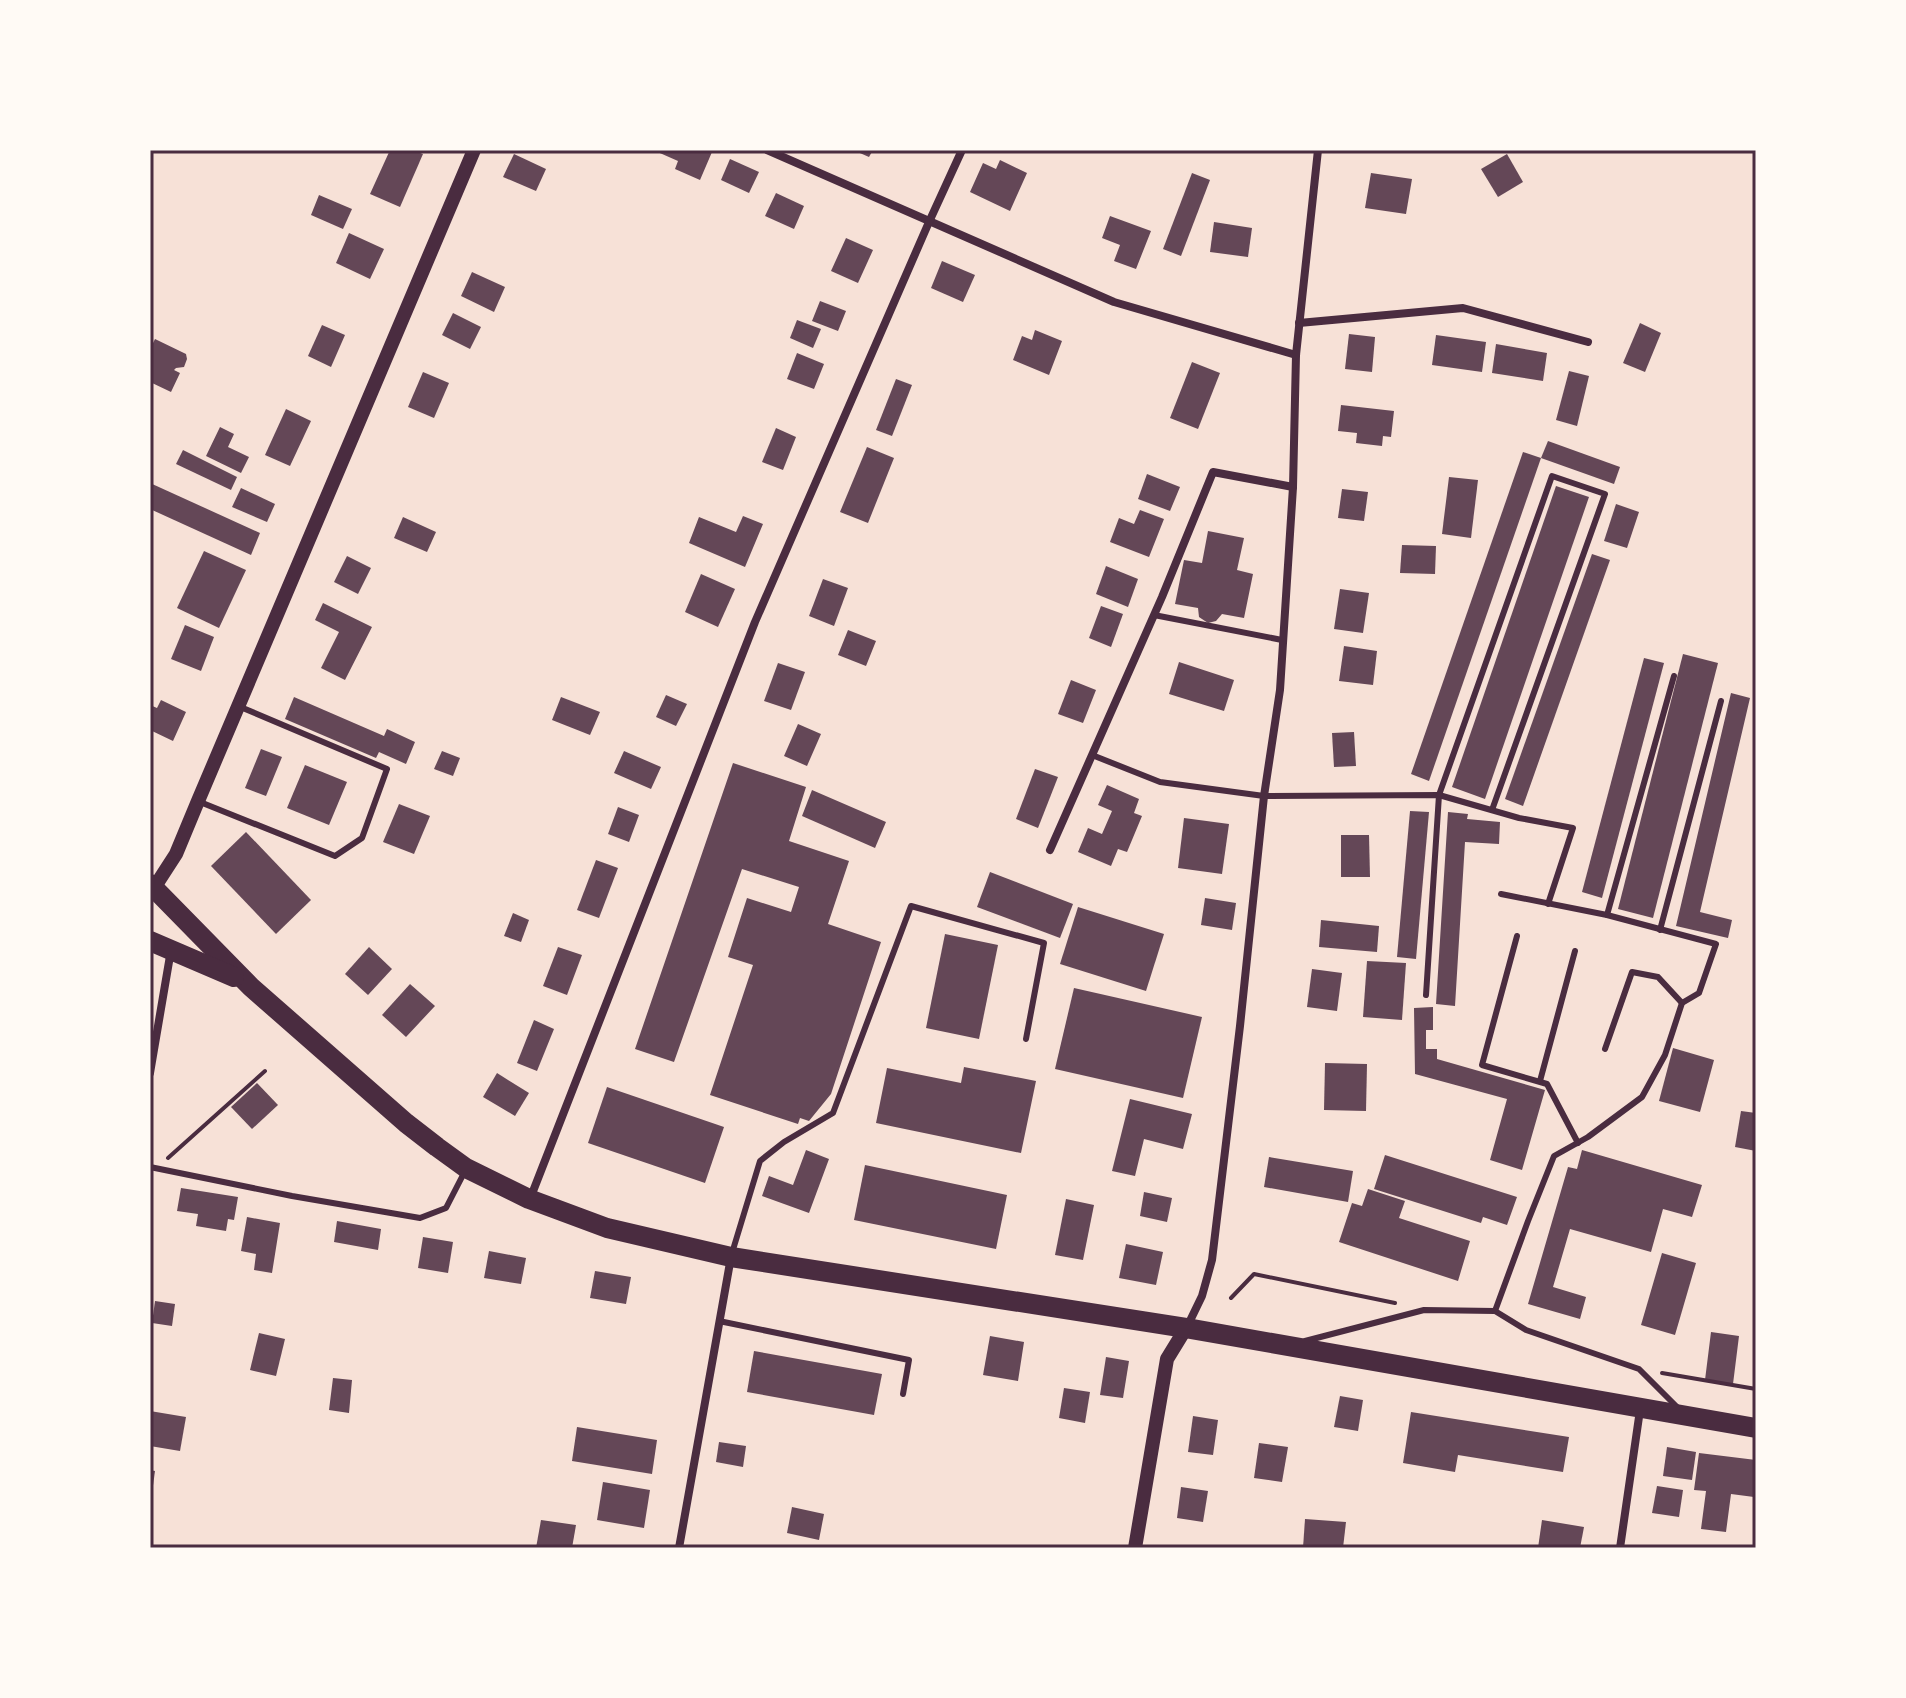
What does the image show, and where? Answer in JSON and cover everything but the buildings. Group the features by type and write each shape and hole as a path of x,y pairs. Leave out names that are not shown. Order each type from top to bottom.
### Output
{"main road":[{"path":"151,887 251,987 406,1123 466,1168 529,1199 607,1228 731,1257 1186,1328 1756,1428"},
{"path":"150,941 251,987"}],"street":[{"path":"151,887 176,854 474,150"},
{"path":"767,150 1114,302 1296,355"},
{"path":"529,1199 755,622 962,150"},
{"path":"1135,1548 1167,1359 1202,1296 1212,1260 1264,796 1280,690 1293,487 1296,355 1318,150"},
{"path":"1299,323 1463,308 1588,342"},
{"path":"1050,850 1154,615 1213,472 1293,487"},
{"path":"150,1073 171,949"},
{"path":"679,1548 731,1257"},
{"path":"1620,1548 1640,1409"}],"lane":[{"path":"1426,995 1439,795 1552,476 1605,494 1492,810"},
{"path":"1154,615 1282,640"},
{"path":"1607,915 1674,676"},
{"path":"1660,930 1721,701"},
{"path":"198,801 335,856 362,838 387,769 238,706"},
{"path":"1092,755 1160,782 1264,796 1439,795 1519,818 1573,828 1548,904"},
{"path":"1495,1311 1554,1156 1578,1143 1642,1097 1665,1055 1682,1003 1699,993 1716,944 1607,915 1501,894"},
{"path":"731,1257 760,1161 784,1142 833,1113 911,906 1044,943 1026,1039"},
{"path":"1517,936 1482,1065 1547,1084 1578,1143"},
{"path":"1540,1081 1575,951"},
{"path":"1605,1049 1632,972 1658,977 1682,1003"},
{"path":"153,1167 292,1196 420,1218 446,1208 466,1168"},
{"path":"1286,1346 1424,1310 1495,1311 1526,1330 1639,1369 1686,1416"},
{"path":"719,1321 909,1360 903,1394"}],"path":[{"path":"153,1167 265,1071"},
{"path":"1639,1369 1756,1389"}]}
